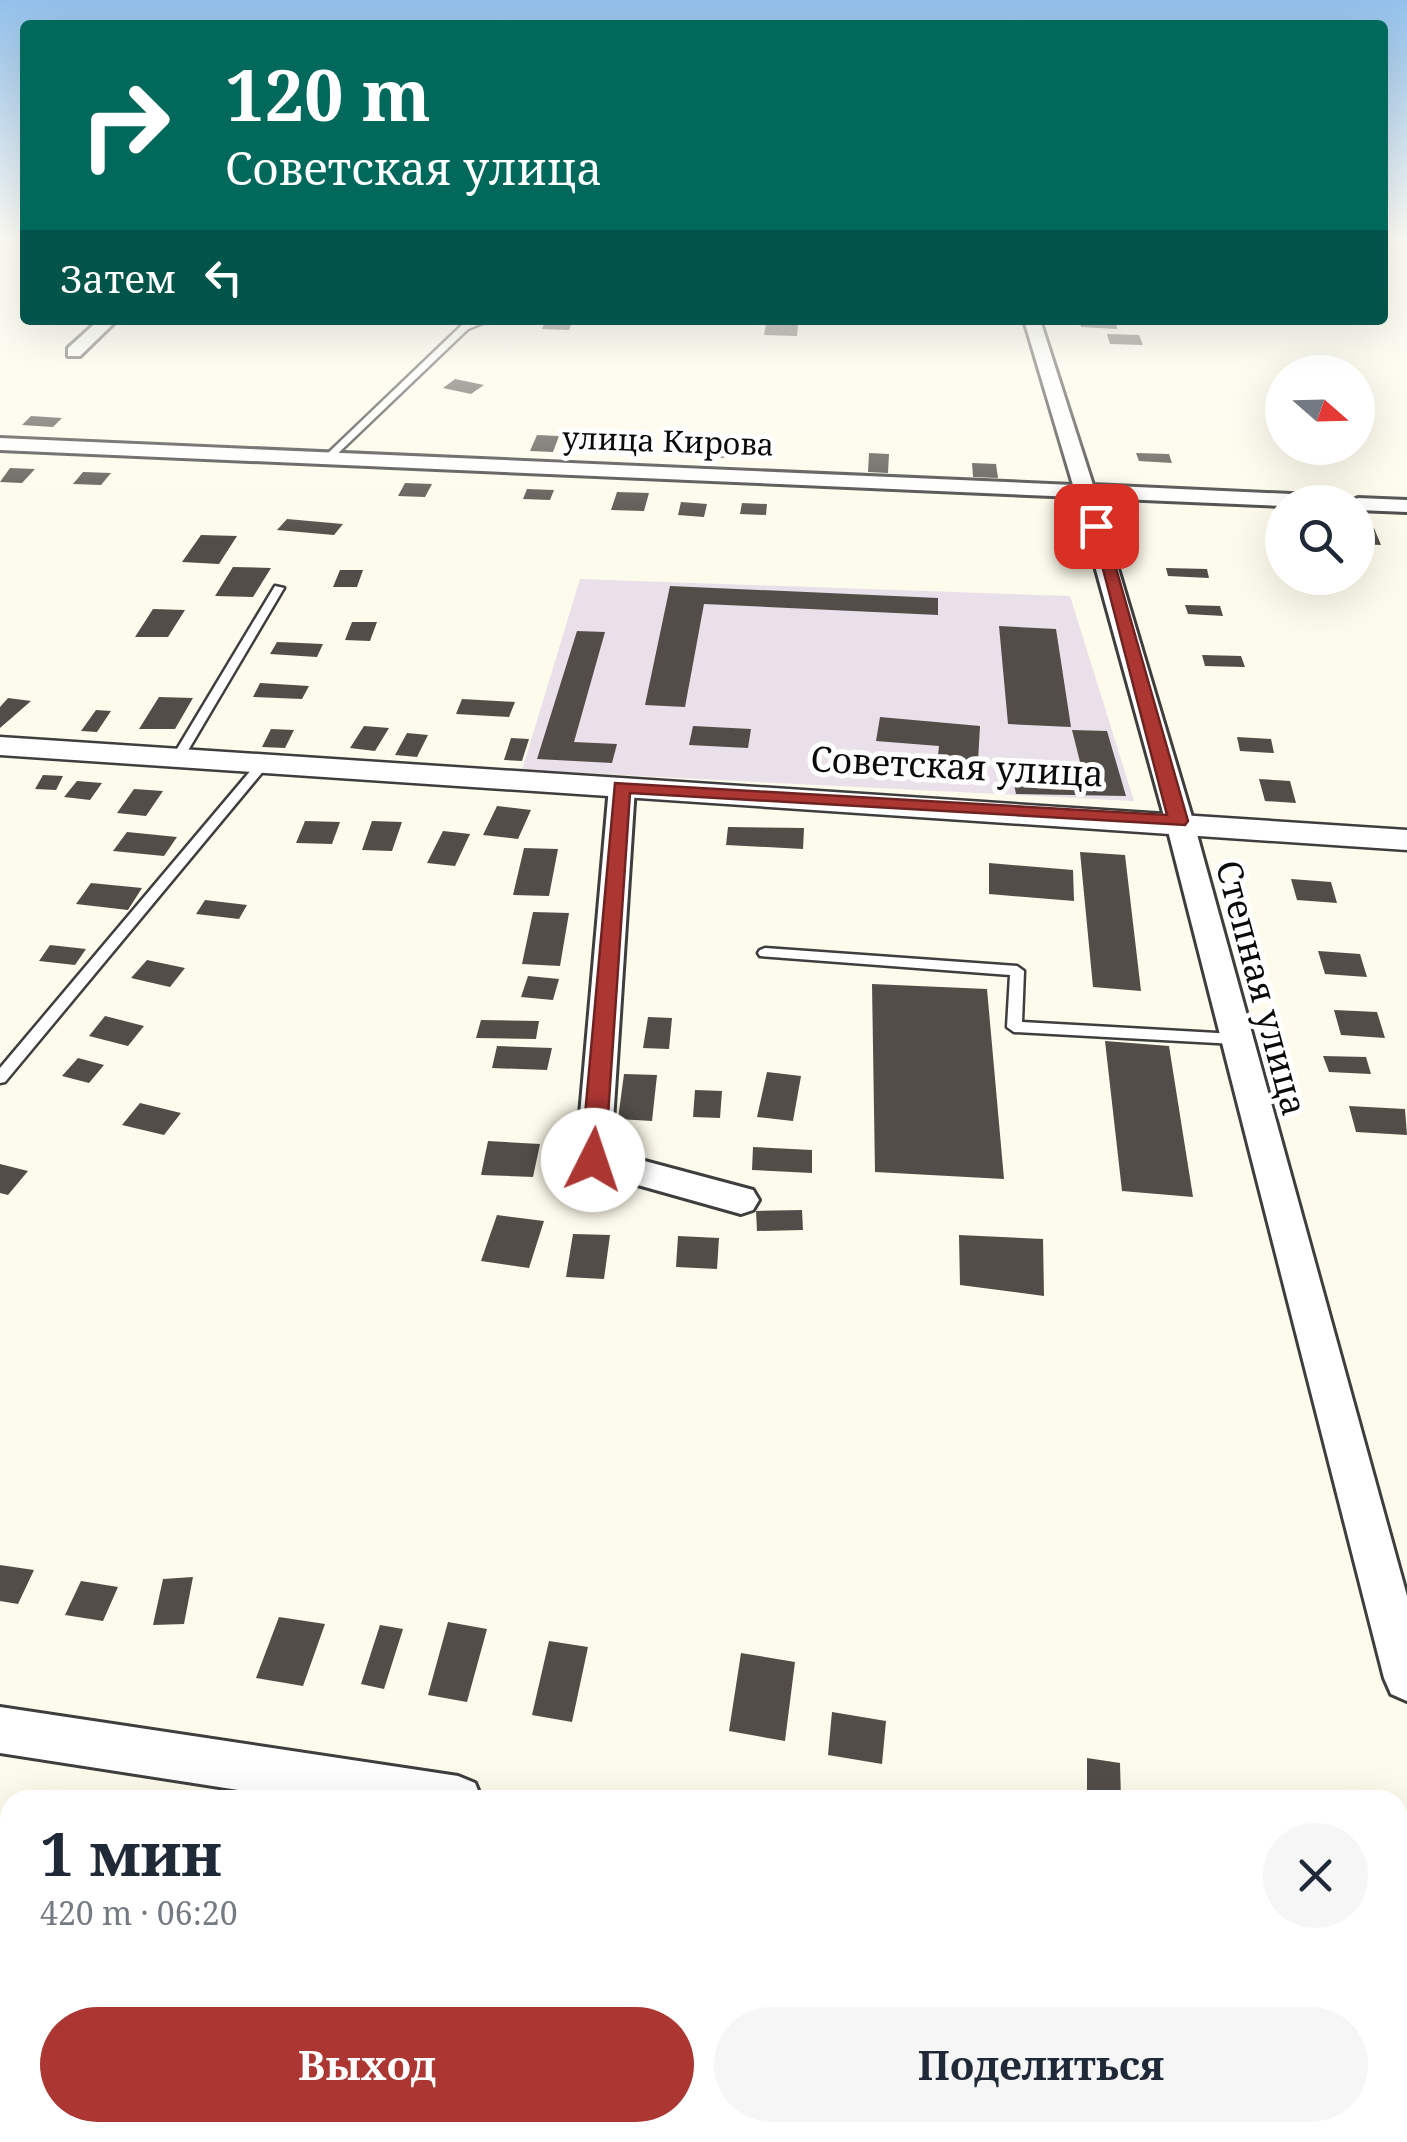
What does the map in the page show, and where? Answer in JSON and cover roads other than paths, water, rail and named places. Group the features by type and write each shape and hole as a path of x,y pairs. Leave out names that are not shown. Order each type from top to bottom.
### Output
{"street":[{"path":"74,352 88,340"},
{"name":"Степная улица","path":"1038,340 1086,489 1178,821 1407,1678"},
{"name":"улица Кирова","path":"0,444 1265,498"},
{"path":"1375,505 1407,506"},
{"name":"Советская улица","path":"0,746 262,766 1178,821 1407,840"},
{"path":"622,787 593,1160 741,1200"},
{"path":"0,1730 393,1790"}],"lane":[{"path":"328,458 451,340"},
{"path":"176,759 279,588"},
{"path":"0,1078 262,766"},
{"path":"765,953 1017,970 1014,1028 1236,1040"}]}
